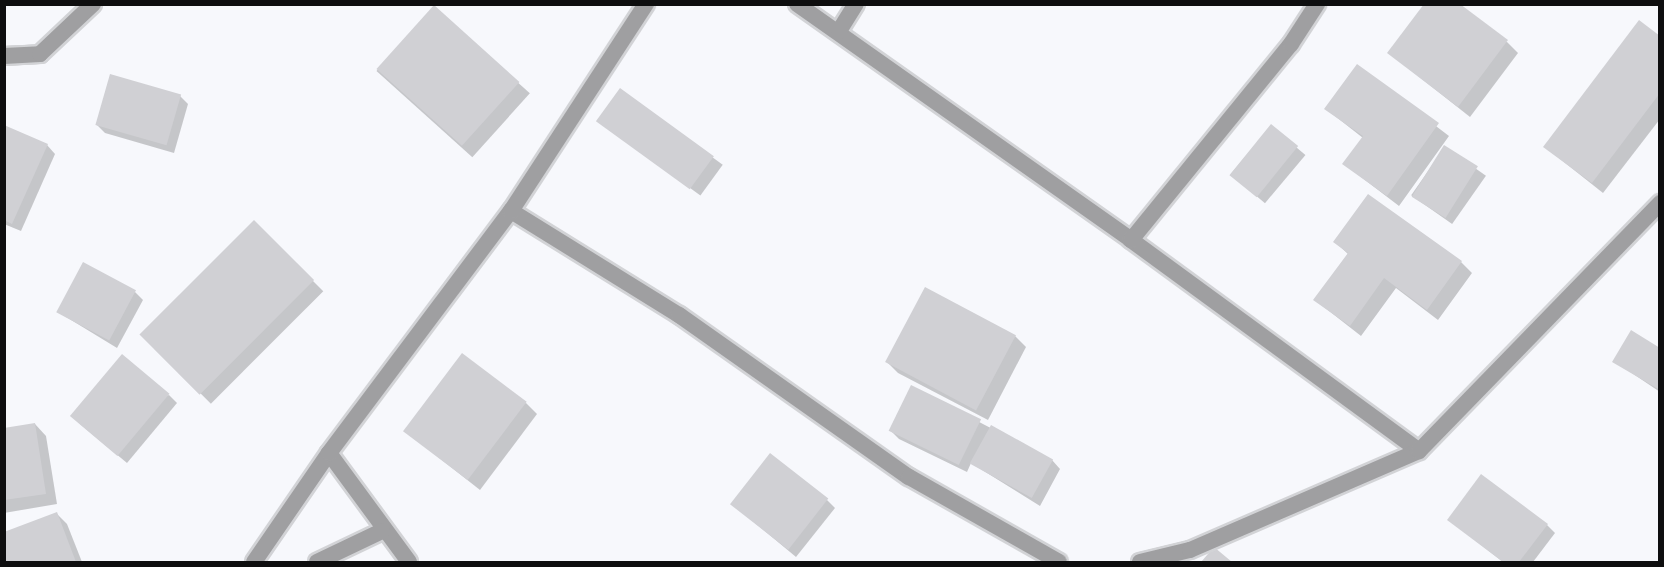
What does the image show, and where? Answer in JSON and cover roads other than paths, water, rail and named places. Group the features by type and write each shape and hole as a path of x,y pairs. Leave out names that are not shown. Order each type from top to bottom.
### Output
{"street":[{"path":"4,56 40,54 93,4"},
{"path":"254,562 329,453 512,211 646,4"},
{"path":"797,4 839,31 1131,240 1419,451"},
{"path":"839,31 856,4"},
{"path":"1131,240 1291,44 1317,4"},
{"path":"1140,562 1190,550 1419,451 1659,203"},
{"path":"512,211 679,315 909,477 1059,562"},
{"path":"329,453 382,531 409,562"},
{"path":"317,562 382,531"}]}
